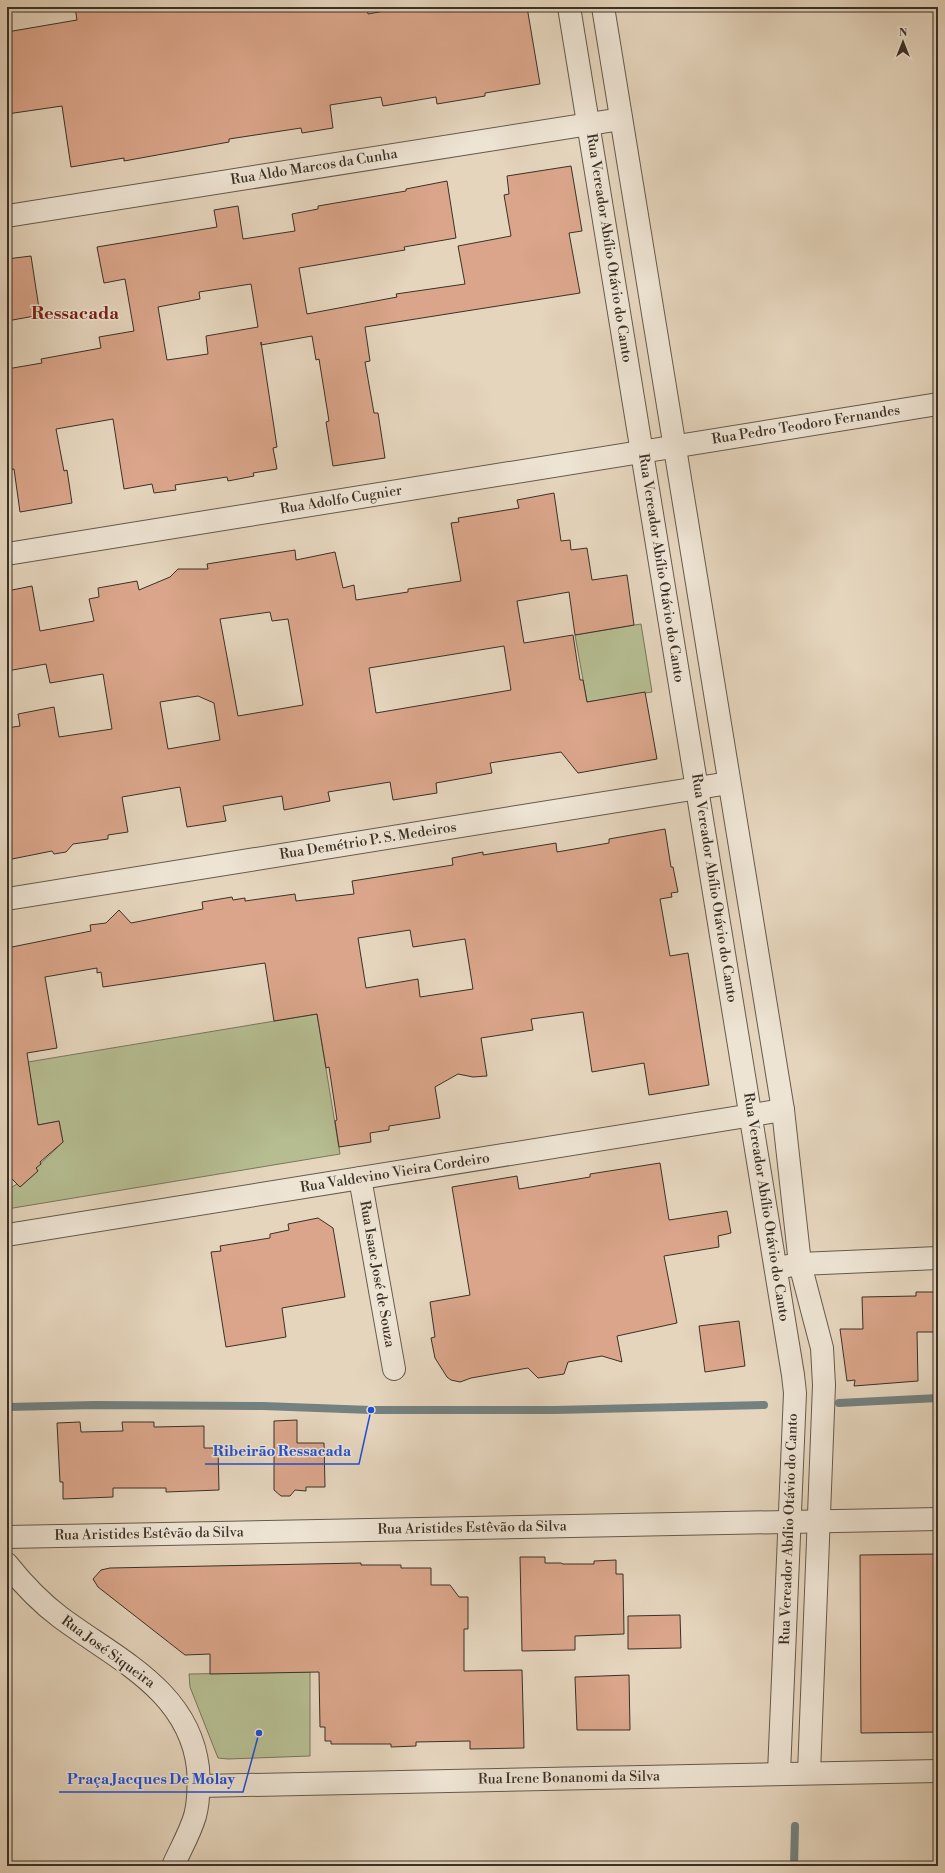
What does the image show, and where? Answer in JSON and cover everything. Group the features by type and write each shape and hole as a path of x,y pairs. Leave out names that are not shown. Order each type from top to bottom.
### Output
{"street":[{"name":"Rua Vereador Abílio Otávio do Canto","path":"569,7 791,1358 795,1393 779,1774"},
{"name":"Rua Vereador Abílio Otávio do Canto","path":"603,7 783,1110 800,1264 822,1348 824,1385 809,1773"},
{"name":"Rua Aldo Marcos da Cunha","path":"7,216 621,118"},
{"name":"Rua Pedro Teodoro Fernandes","path":"674,446 938,404"},
{"name":"Rua Adolfo Cugnier","path":"7,554 674,446"},
{"name":"Rua Demétrio P. S. Medeiros","path":"7,899 730,783"},
{"name":"Rua Valdevino Vieira Cordeiro","path":"7,1235 783,1110"},
{"name":"Rua Isaac José de Souza","path":"360,1178 394,1369"},
{"path":"776,1268 800,1264 938,1258"},
{"name":"Rua Aristides Estêvão da Silva","path":"7,1537 938,1518"},
{"name":"Rua José Siqueira","path":"7,1564 36,1598 60,1617 142,1674 163,1693 183,1722 196,1754 200,1786 195,1816 173,1866"},
{"name":"Rua Irene Bonanomi da Silva","path":"200,1786 938,1771"}],"green space":[{"path":"641,624 652,692 587,702 575,635"},
{"path":"317,1014 340,1154 7,1209 7,1190 17,1184 20,1187 38,1171 36,1168 63,1142 59,1121 38,1125 28,1062"},
{"path":"310,1672 310,1756 228,1759 218,1758 190,1687 189,1674"}],"building":[{"path":"75,7 367,7 368,14 406,7 527,7 540,84 485,93 485,96 437,104 436,97 383,106 381,97 330,105 333,128 302,133 301,128 229,139 229,142 124,161 124,158 71,167 62,106 7,114 7,32 77,20"},
{"path":"571,166 582,231 569,233 580,293 365,327 370,361 365,362 374,413 378,413 385,458 333,466 326,422 329,421 319,359 316,360 312,336 261,345 277,447 273,448 277,469 253,473 254,476 228,481 227,477 175,485 176,490 154,493 152,484 124,489 113,419 56,429 64,471 67,470 72,503 20,512 14,469 7,470 7,369 42,363 41,359 101,348 99,337 134,331 125,279 104,283 97,247 217,227 214,210 238,206 243,239 295,231 292,214 318,209 318,206 406,191 406,189 447,181 456,238 404,247 405,250 299,268 307,314 397,297 396,294 465,284 458,246 511,236 504,195 509,194 507,176","holes":["251,284 258,327 206,336 208,354 167,360 158,307 200,299 199,292"]},
{"path":"31,256 40,315 7,321 7,259"},
{"path":"554,493 561,541 570,540 571,550 587,548 592,580 627,575 634,625 575,635 569,592 517,601 524,643 573,635 580,680 583,680 587,702 645,692 657,759 578,773 561,752 490,763 492,773 436,783 437,793 393,800 390,782 328,792 330,801 284,810 282,796 223,806 226,821 187,827 180,787 122,797 128,832 108,835 108,839 73,844 66,852 54,854 52,851 7,860 7,728 20,726 18,714 54,707 59,737 112,729 103,674 50,683 46,664 7,671 7,591 32,586 40,631 94,621 89,599 99,597 98,588 137,581 139,590 170,577 178,569 208,569 207,564 295,550 296,560 335,552 343,588 354,585 356,600 408,592 408,589 461,581 451,523 459,522 458,518 519,508 517,500","holes":["270,612 272,621 288,619 303,705 238,716 220,619","504,646 511,690 376,713 369,668","198,696 214,703 220,740 168,749 160,702"]},
{"path":"665,829 671,867 673,867 678,892 671,893 672,897 660,899 670,956 688,953 709,1085 649,1095 644,1063 592,1072 583,1012 531,1019 533,1030 481,1038 487,1076 473,1077 458,1074 435,1087 440,1118 389,1126 389,1130 370,1133 371,1142 339,1147 335,1121 337,1120 329,1067 326,1068 317,1014 274,1021 265,963 103,987 101,972 97,973 97,968 45,977 57,1048 27,1053 38,1125 59,1121 63,1142 40,1162 41,1164 36,1168 38,1171 20,1187 7,1174 7,948 91,931 90,925 106,923 119,910 131,923 203,909 202,902 232,897 233,900 245,898 245,901 295,894 296,901 354,894 352,881 453,865 452,858 483,852 483,855 556,843 557,852 609,843 609,839","holes":["410,930 413,947 465,939 473,989 420,997 418,979 366,988 358,938"]},
{"path":"660,1163 669,1220 727,1211 731,1233 718,1236 719,1247 664,1256 677,1323 617,1336 622,1362 602,1356 568,1362 564,1374 538,1378 528,1368 471,1378 460,1382 451,1380 447,1377 435,1358 431,1338 435,1337 430,1302 470,1295 452,1187 517,1176 519,1189 590,1177 590,1174"},
{"path":"318,1218 333,1228 345,1297 282,1308 286,1337 226,1347 211,1252 221,1251 220,1246 270,1238 270,1234 289,1230 288,1224"},
{"path":"916,1292 938,1292 938,1332 917,1332 918,1381 854,1386 855,1380 847,1381 840,1329 863,1329 862,1297 916,1296"},
{"path":"739,1321 745,1366 705,1372 699,1326"},
{"path":"297,1420 297,1443 324,1443 325,1487 306,1487 306,1491 295,1490 290,1496 281,1496 274,1490 274,1421"},
{"path":"80,1422 81,1432 123,1431 122,1422 154,1422 154,1427 204,1426 204,1448 218,1448 219,1490 166,1492 166,1488 113,1488 113,1497 63,1499 63,1482 60,1482 57,1423"},
{"path":"938,1554 938,1732 861,1733 860,1555"},
{"path":"520,1557 545,1557 545,1563 563,1564 594,1564 594,1561 616,1560 616,1574 623,1574 624,1634 575,1636 575,1650 522,1651"},
{"path":"361,1563 361,1565 401,1565 401,1568 431,1568 431,1585 450,1585 459,1597 468,1597 468,1629 464,1629 464,1671 522,1670 524,1748 470,1749 470,1741 416,1742 416,1746 391,1747 391,1744 331,1744 331,1741 325,1741 325,1727 320,1727 319,1672 210,1674 210,1654 185,1655 98,1587 93,1579 101,1570 110,1568"},
{"path":"680,1615 681,1648 628,1649 628,1616"},
{"path":"629,1675 630,1730 577,1730 575,1677"}],"waterway":[{"path":"839,1403 938,1398"},
{"path":"7,1407 95,1405 263,1406 371,1410 555,1410 764,1405"},
{"path":"794,1866 795,1826"}],"place":[{"name":"Ribeirão Ressacada","path":"371,1410"},
{"name":"Praça Jacques De Molay","path":"259,1733"}],"district":[{"name":"Ressacada","path":"75,313"}]}
